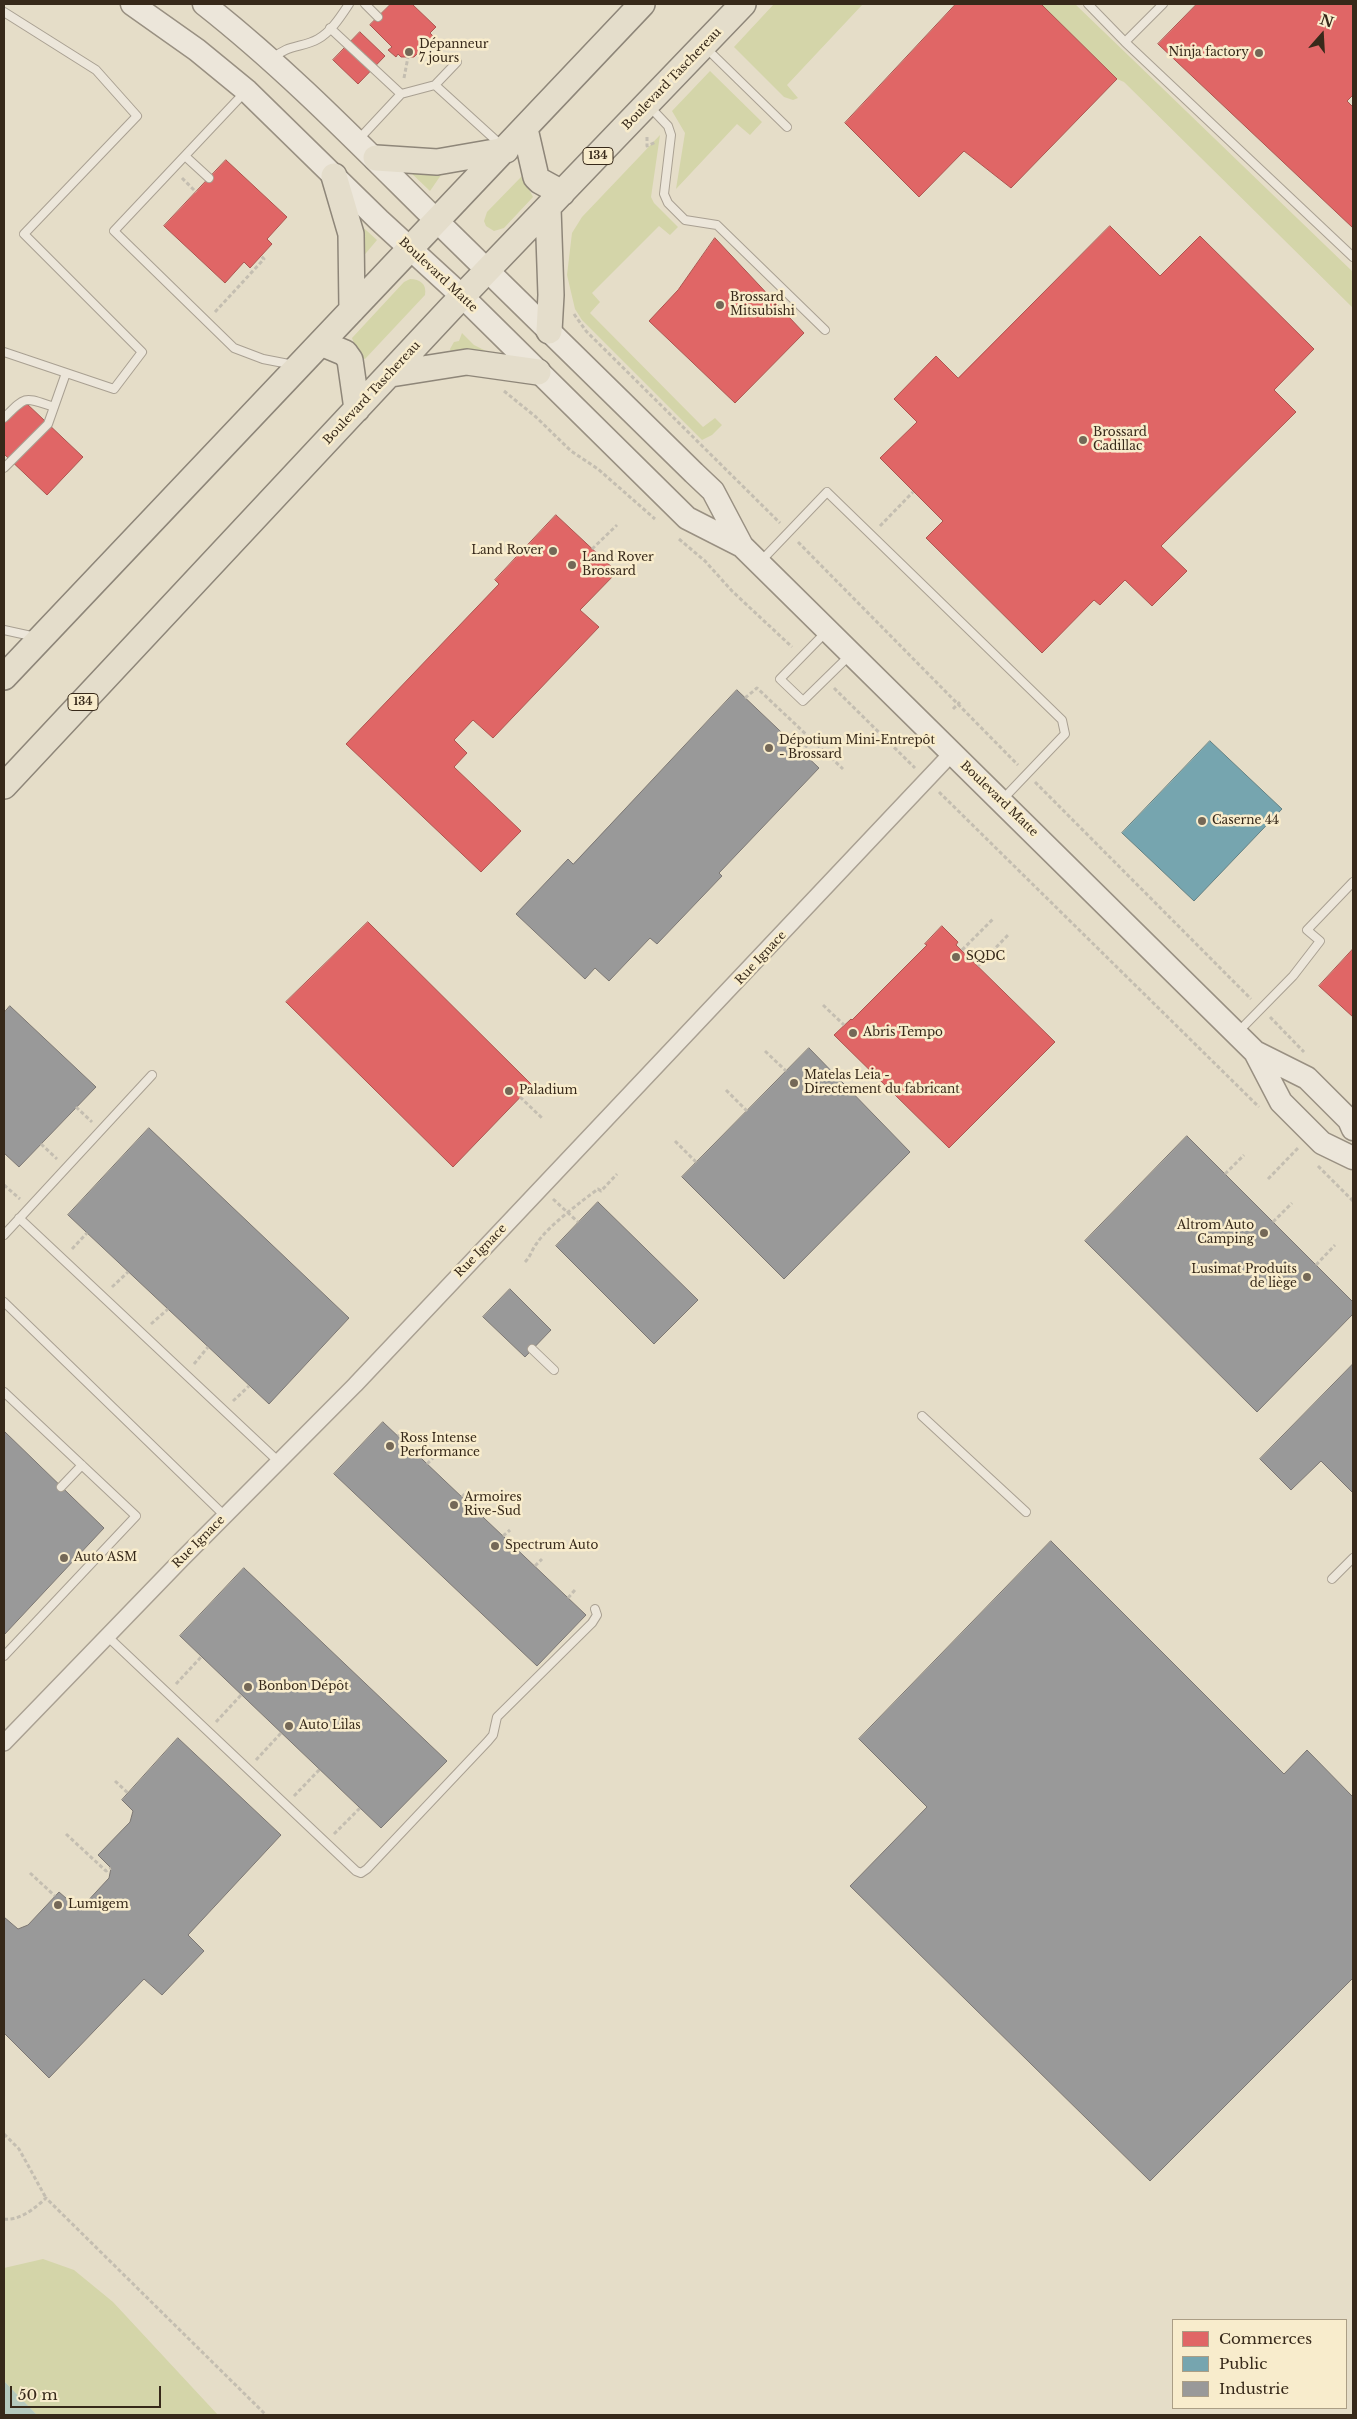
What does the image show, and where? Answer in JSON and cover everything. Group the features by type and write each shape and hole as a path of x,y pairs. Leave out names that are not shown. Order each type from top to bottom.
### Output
{"main road":[{"name":"Boulevard Matte","path":"132,4 197,50 247,91 463,297 687,518 742,546"},
{"name":"Boulevard Matte","path":"204,4 271,61 376,158 437,222 713,491 742,546 1237,1033 1255,1052 1280,1102 1322,1143 1353,1158"},
{"path":"4,677 506,150 642,4"},
{"name":"Boulevard Taschereau","path":"4,786 487,271 743,4"},
{"path":"525,129 536,177 555,201 549,331"},
{"path":"376,158 437,162 506,150"},
{"path":"334,176 351,234 352,310"},
{"path":"321,343 345,353 350,360 357,409"},
{"path":"391,374 467,362 538,372"},
{"name":"Boulevard Matte","path":"1255,1052 1306,1078 1349,1120 1353,1129"}],"street":[{"name":"Rue Ignace","path":"4,1743 355,1385 952,753"}],"lane":[{"path":"271,61 282,51 318,39 330,28 349,4"},
{"path":"364,4 378,17"},
{"path":"1088,4 1125,42 1353,257"},
{"path":"1125,42 1163,4"},
{"path":"4,12 96,70 137,116 24,234 142,352 114,389 4,352"},
{"path":"330,28 401,94"},
{"path":"704,45 787,127"},
{"path":"357,140 401,94 435,85 457,62"},
{"path":"435,85 506,150"},
{"path":"247,91 114,231 234,348 263,359 299,366"},
{"path":"648,104 668,126 671,136 664,194 668,202 685,220 717,225 825,330"},
{"path":"185,156 209,178"},
{"path":"4,468 48,424 66,373"},
{"path":"4,418 26,398 54,407"},
{"path":"759,563 827,492 1062,720 1065,734 1001,801"},
{"path":"4,630 41,638"},
{"path":"827,630 780,679 803,701 851,653"},
{"path":"1237,1033 1293,976 1320,941 1307,930 1353,882"},
{"path":"4,1234 152,1075"},
{"path":"19,1218 279,1462"},
{"path":"4,1302 225,1516"},
{"path":"532,1349 554,1370"},
{"path":"4,1392 136,1516 4,1656"},
{"path":"922,1416 1026,1512"},
{"path":"61,1487 82,1466"},
{"path":"1332,1579 1353,1558"},
{"path":"107,1636 356,1871 361,1873 367,1869 488,1741 493,1735 498,1717 595,1620 597,1615 595,1609"}],"path":[{"path":"401,94 408,57"},
{"path":"188,184 196,192"},
{"path":"228,299 264,259 261,256"},
{"path":"570,308 586,331 773,516"},
{"path":"501,389 536,417 572,451 598,469 643,509"},
{"path":"892,513 913,492"},
{"path":"592,549 617,525"},
{"path":"802,546 1013,760"},
{"path":"705,561 732,592 790,645"},
{"path":"746,698 757,688 843,770"},
{"path":"836,690 907,760"},
{"path":"953,709 958,703"},
{"path":"802,751 812,740"},
{"path":"1043,789 1245,993"},
{"path":"949,801 1242,1090"},
{"path":"962,950 993,919"},
{"path":"978,966 1008,935"},
{"path":"823,1005 844,1025"},
{"path":"765,1050 786,1071"},
{"path":"726,1090 747,1110"},
{"path":"520,1097 542,1118"},
{"path":"76,1107 101,1130"},
{"path":"675,1141 696,1162"},
{"path":"41,1144 66,1168"},
{"path":"1268,1179 1299,1147"},
{"path":"1225,1174 1244,1155"},
{"path":"525,1262 534,1253 536,1243 568,1212 598,1189 601,1191 618,1174"},
{"path":"4,1184 29,1207"},
{"path":"1273,1222 1292,1203"},
{"path":"564,1208 578,1222"},
{"path":"82,1239 87,1233"},
{"path":"1316,1265 1335,1245"},
{"path":"122,1277 128,1272"},
{"path":"162,1315 168,1309"},
{"path":"202,1354 208,1347"},
{"path":"242,1392 249,1386"},
{"path":"398,1436 404,1431"},
{"path":"427,1464 433,1458"},
{"path":"462,1496 468,1490"},
{"path":"503,1536 510,1530"},
{"path":"535,1566 542,1559"},
{"path":"568,1598 575,1590"},
{"path":"167,1693 201,1657"},
{"path":"208,1731 241,1694"},
{"path":"248,1769 281,1733"},
{"path":"286,1805 320,1769"},
{"path":"115,1781 128,1793"},
{"path":"326,1842 360,1808"},
{"path":"66,1834 106,1871 111,1868"},
{"path":"30,1872 55,1896"},
{"path":"4,2134 19,2149 46,2198 266,2415"},
{"path":"4,2219 10,2220 31,2211 46,2198"}],"green space":[{"path":"774,4 863,4 787,85 798,98 793,100 784,97 734,47"},
{"path":"1041,4 1075,4 1353,272 1353,308 1124,82 1117,79"},
{"path":"710,71 762,122 750,135 737,124 676,189 685,133 672,111"},
{"path":"660,135 651,197 654,203 678,227 670,235 659,226 592,293 600,302 590,313 703,427 715,418 722,425 712,435 702,440 582,320 575,309 567,275 572,233 582,217"},
{"path":"409,171 441,175 430,191"},
{"path":"522,176 533,197 504,228 494,231 486,226 484,221 487,212"},
{"path":"357,222 377,240 361,259"},
{"path":"410,279 417,280 424,285 425,295 365,359 360,358 352,338 404,282"},
{"path":"462,333 474,345 490,353 452,355 450,349 454,342 459,341"},
{"path":"43,2259 74,2270 113,2302 218,2415 37,2415 4,2381 4,2268"}],"shaded area":[{"path":"4,2381 37,2415 4,2415"}],"building: Commerces":[{"path":"391,4 412,4 436,27 430,33 434,37 414,57 401,57 398,54 396,57 388,50 392,47 370,25"},
{"path":"956,4 1041,4 1117,79 1011,188 964,151 919,197 845,123"},
{"path":"1197,4 1353,4 1353,95 1347,101 1353,107 1353,228 1158,44"},
{"path":"360,32 385,56 358,84 333,60"},
{"path":"226,160 287,217 267,239 272,244 250,268 244,262 225,283 164,226"},
{"name":"Brossard Cadillac","path":"1110,226 1160,276 1200,236 1314,349 1274,390 1296,412 1161,546 1187,571 1152,606 1125,580 1100,605 1094,600 1042,653 926,538 943,521 880,458 917,422 894,399 936,356 958,378"},
{"name":"Brossard Mitsubishi","path":"715,238 804,333 735,403 649,321 678,290"},
{"path":"25,402 83,457 47,495 4,454 4,424"},
{"path":"556,515 617,572 580,610 599,627 493,738 473,720 454,740 467,753 454,767 521,831 481,872 346,744 499,584 495,580"},
{"path":"368,922 532,1085 453,1167 286,1002"},
{"path":"942,926 958,942 956,945 1055,1042 949,1148 834,1035 852,1020 927,945 925,944"},
{"path":"1353,949 1353,1017 1319,986"}],"building: Public":[{"name":"Caserne 44","path":"1210,741 1282,809 1194,901 1122,833"}],"building: Industrie":[{"path":"737,690 819,768 719,873 722,876 657,944 650,938 609,981 595,968 585,979 516,914 568,859 573,864"},
{"path":"10,1006 96,1087 19,1167 4,1153 4,1013"},
{"path":"809,1048 910,1152 784,1279 682,1177"},
{"path":"149,1128 349,1318 269,1404 68,1215"},
{"path":"1187,1136 1353,1302 1353,1314 1257,1412 1085,1241"},
{"path":"598,1202 698,1300 654,1344 556,1246"},
{"path":"510,1289 551,1330 525,1357 483,1317"},
{"path":"1353,1364 1353,1493 1321,1461 1291,1490 1260,1459"},
{"path":"383,1422 586,1615 537,1666 334,1474"},
{"path":"4,1431 104,1528 4,1635"},
{"path":"1051,1541 1284,1774 1307,1750 1353,1797 1353,1978 1150,2181 850,1886 927,1807 859,1739"},
{"path":"244,1568 447,1761 381,1828 180,1636"},
{"path":"178,1738 281,1835 188,1935 204,1951 162,1995 144,1979 49,2078 4,2033 4,1917 18,1929 28,1925 59,1892 74,1905 83,1906 109,1878 111,1868 98,1855 130,1822 133,1811 122,1800"}],"place":[{"name":"Dépanneur 7 jours","path":"409,52"},
{"name":"Ninja factory","path":"1259,53"},
{"name":"Brossard Mitsubishi","path":"720,305"},
{"name":"Brossard Cadillac","path":"1083,440"},
{"name":"Land Rover","path":"553,551"},
{"name":"Land Rover Brossard","path":"572,565"},
{"name":"Dépotium Mini-Entrepôt - Brossard","path":"769,748"},
{"name":"Caserne 44","path":"1202,821"},
{"name":"SQDC","path":"956,957"},
{"name":"Abris Tempo","path":"853,1033"},
{"name":"Matelas Leia - Directement du fabricant","path":"794,1083"},
{"name":"Paladium","path":"509,1091"},
{"name":"Altrom Auto Camping","path":"1264,1233"},
{"name":"Lusimat Produits de liège","path":"1307,1277"},
{"name":"Ross Intense Performance","path":"390,1446"},
{"name":"Armoires Rive-Sud","path":"454,1505"},
{"name":"Spectrum Auto","path":"495,1546"},
{"name":"Auto ASM","path":"64,1558"},
{"name":"Bonbon Dépôt","path":"248,1687"},
{"name":"Auto Lilas","path":"289,1726"},
{"name":"Lumigem","path":"58,1905"}]}
